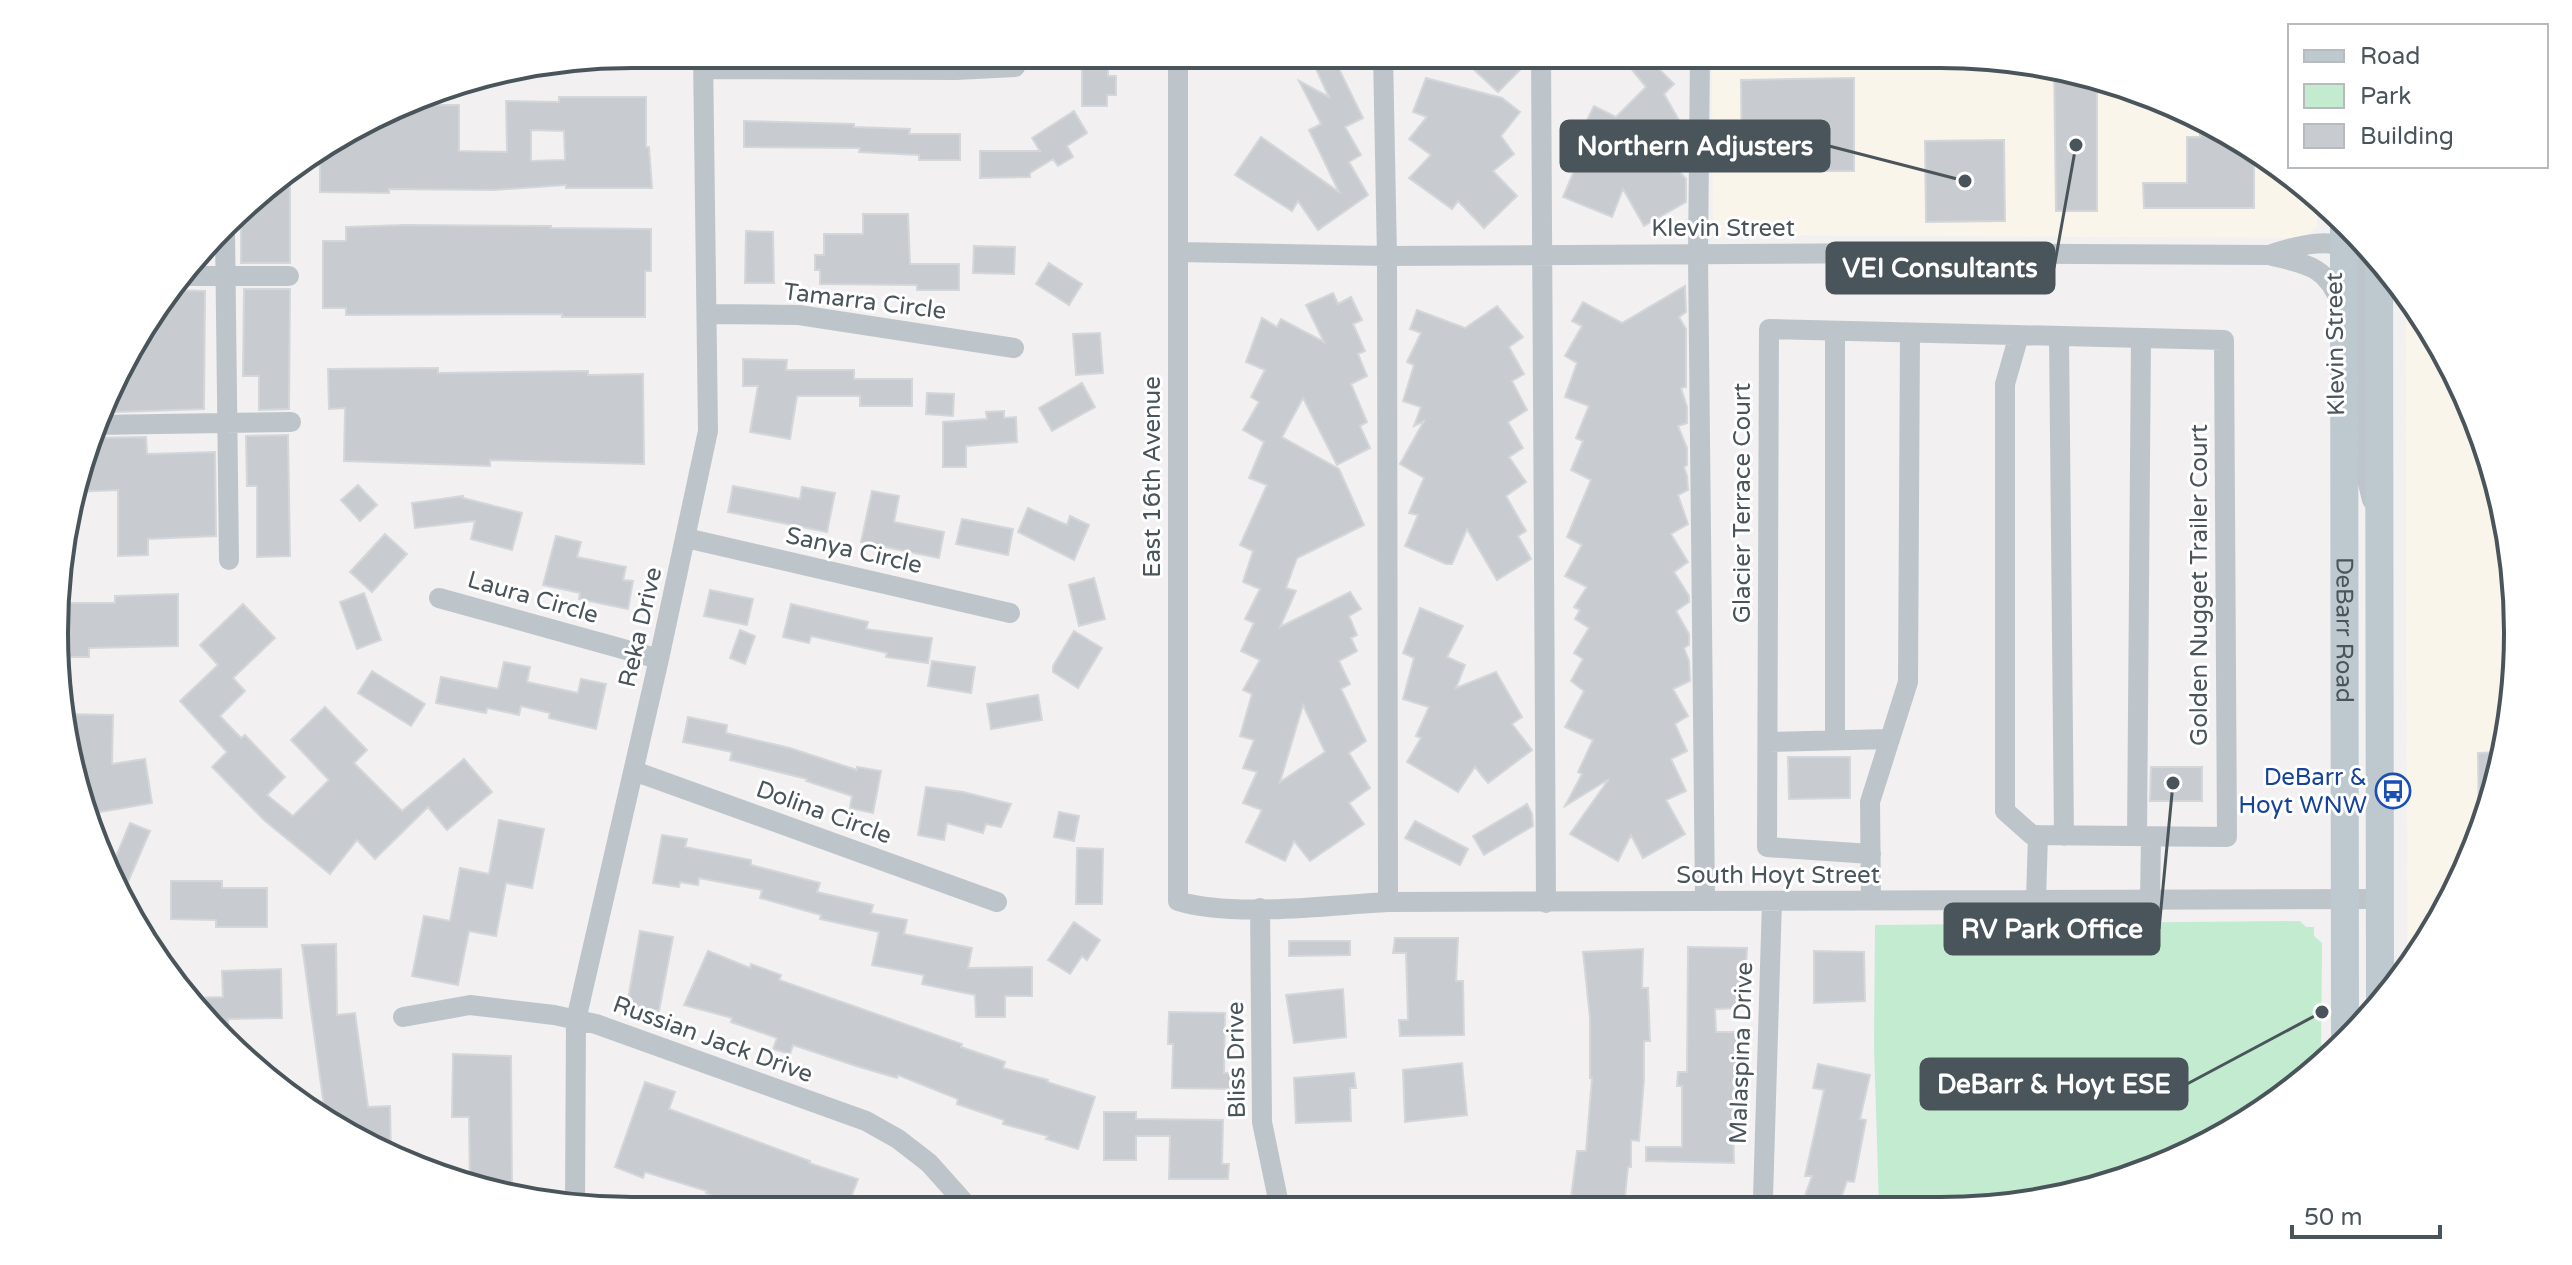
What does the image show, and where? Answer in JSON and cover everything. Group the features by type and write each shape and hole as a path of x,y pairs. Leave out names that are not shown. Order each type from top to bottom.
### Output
{"main road":[{"name":"DeBarr Road","path":"2344,238 2345,1026"},
{"name":"DeBarr Road","path":"2379,279 2380,985"}],"street":[{"name":"Reka Drive","path":"575,1194 576,1020 708,431 703,68"},
{"path":"893,68 995,68"},
{"name":"East 16th Avenue","path":"1178,68 1178,901"},
{"path":"1383,68 1387,256 1388,902"},
{"path":"1541,68 1546,903"},
{"path":"1700,68 1698,255 1705,901"},
{"name":"Klevin Street","path":"1178,252 1387,256 2269,255 2298,247 2331,244 2341,235"},
{"path":"225,241 229,560"},
{"name":"Klevin Street","path":"2354,250 2361,267 2364,467 2379,523"},
{"name":"Klevin Street","path":"2269,255 2321,272 2331,282 2344,315"},
{"path":"195,276 289,276"},
{"name":"Tamarra Circle","path":"708,314 799,315 1014,348"},
{"name":"Glacier Terrace Court","path":"1871,854 1767,847 1769,329 2019,335"},
{"path":"1835,331 1835,740"},
{"path":"1871,900 1870,802 1908,682 1910,333"},
{"path":"2019,335 2005,384 2005,811 2032,835 2038,835 2036,900"},
{"name":"Golden Nugget Trailer Court","path":"2019,335 2224,340 2227,837 2038,835"},
{"path":"2059,336 2064,836"},
{"path":"2141,338 2137,753 2150,899"},
{"path":"108,425 291,422"},
{"name":"Sanya Circle","path":"686,538 1010,613"},
{"name":"Laura Circle","path":"439,598 659,659"},
{"path":"1768,742 1890,739"},
{"name":"Dolina Circle","path":"634,771 997,902"},
{"name":"South Hoyt Street","path":"1178,901 1199,907 1260,908 1388,902 2380,899"},
{"name":"Malaspina Drive","path":"1763,1197 1772,901"},
{"name":"Bliss Drive","path":"1260,908 1262,1122 1278,1197"},
{"name":"Russian Jack Drive","path":"403,1017 470,1005 554,1015 596,1024 866,1121 898,1139 929,1163 959,1197"}],"shaded area":[{"path":"1712,68 1976,69 2086,87 2189,126 2253,163 2317,213 2317,226 2305,238 1713,235"},
{"path":"2406,315 2446,383 2485,486 2499,559 2504,632 2499,706 2485,779 2446,882 2407,949"}],"green space":[{"path":"2300,921 2306,927 2314,927 2314,936 2322,943 2321,1049 2253,1102 2222,1121 2189,1139 2121,1167 2086,1178 2013,1192 1976,1196 1879,1197 1874,1047 1875,925"}],"building":[{"path":"1082,68 1108,68 1108,76 1116,76 1116,95 1107,95 1107,106 1082,106"},
{"path":"1316,68 1338,68 1363,118 1345,127 1361,155 1349,162 1368,195 1318,230 1298,201 1292,211 1235,175 1261,137 1339,192 1309,130 1321,124 1299,81 1329,97"},
{"path":"1472,68 1522,68 1498,92"},
{"path":"1631,68 1658,68 1674,84 1664,94 1680,122 1651,139 1686,179 1686,202 1644,226 1623,189 1612,217 1563,197 1580,157 1571,152 1594,106 1616,117 1646,87"},
{"path":"1426,78 1502,98 1520,112 1501,136 1514,154 1493,171 1517,196 1484,228 1458,201 1452,209 1409,178 1431,155 1409,139 1427,117 1413,112"},
{"path":"1854,78 1854,171 1742,171 1741,80"},
{"path":"2054,80 2097,90 2097,211 2056,211"},
{"path":"559,97 646,97 646,147 649,147 652,188 566,188 566,185 493,190 389,189 389,193 320,192 320,162 383,126 432,105 459,105 459,151 507,152 506,101 559,102","holes":["531,130 564,131 565,160 531,161"]},
{"path":"1074,111 1087,133 1067,146 1073,157 1058,166 1053,159 1030,173 1030,177 980,178 980,151 1040,151 1032,138"},
{"path":"744,121 854,124 854,127 910,129 909,134 960,134 960,160 919,160 919,155 859,152 860,148 744,147"},
{"path":"2200,132 2254,164 2254,208 2144,208 2143,183 2187,183 2187,137 2200,137"},
{"path":"2004,140 2005,221 1926,222 1925,141"},
{"path":"290,184 290,263 241,263 241,226"},
{"path":"863,214 908,214 910,264 959,264 959,290 917,290 917,285 820,284 820,270 815,270 815,255 824,255 824,234 863,234"},
{"path":"346,227 651,229 651,271 645,271 645,317 562,317 562,314 346,315 346,308 323,308 323,241 346,241"},
{"path":"746,231 773,232 774,283 745,283"},
{"path":"974,246 1015,247 1014,274 973,273"},
{"path":"1049,263 1082,284 1069,305 1036,284"},
{"path":"1685,286 1686,312 1679,317 1686,329 1686,387 1681,388 1687,407 1687,423 1678,426 1687,448 1687,465 1684,467 1688,490 1678,495 1688,524 1671,534 1688,562 1674,572 1689,596 1689,602 1676,611 1689,634 1689,645 1684,648 1689,661 1690,681 1673,689 1688,716 1675,724 1687,751 1671,759 1686,791 1666,800 1685,834 1643,858 1631,835 1618,861 1570,834 1609,779 1565,806 1582,774 1578,772 1593,740 1565,727 1584,691 1571,681 1583,659 1574,653 1589,628 1575,619 1580,610 1574,607 1587,587 1565,576 1582,545 1567,537 1591,480 1571,470 1583,441 1576,438 1589,406 1565,397 1577,363 1565,356 1582,326 1572,321 1583,302 1622,323"},
{"path":"244,289 290,289 289,409 259,410 259,376 243,376"},
{"path":"184,290 205,291 204,409 116,412 144,350"},
{"path":"1333,293 1338,304 1351,297 1362,320 1353,324 1365,351 1358,354 1367,376 1351,384 1367,422 1360,426 1370,448 1337,465 1303,398 1282,437 1339,469 1364,525 1297,558 1286,588 1296,591 1280,627 1350,592 1361,609 1349,616 1357,635 1351,638 1357,651 1339,661 1350,684 1341,689 1366,741 1349,753 1370,788 1349,803 1364,824 1310,861 1294,841 1285,861 1246,842 1262,810 1243,803 1257,772 1243,768 1254,740 1240,736 1252,694 1243,690 1260,660 1241,651 1254,623 1245,619 1260,589 1243,582 1253,551 1240,545 1267,485 1249,478 1264,442 1243,430 1259,402 1251,397 1265,370 1246,362 1262,318 1277,327 1281,319 1324,342 1306,305","holes":["1303,705 1325,752 1280,782"]},
{"path":"1497,306 1523,337 1509,347 1524,374 1512,381 1527,410 1508,422 1523,448 1509,457 1526,482 1506,496 1526,531 1518,536 1531,559 1497,580 1467,529 1452,564 1405,546 1418,515 1409,513 1424,478 1400,464 1424,421 1414,426 1421,407 1403,401 1414,365 1407,362 1421,333 1410,329 1417,310 1465,328"},
{"path":"1100,333 1103,373 1076,375 1073,334"},
{"path":"743,359 787,360 786,370 854,370 854,379 912,379 912,406 860,406 860,396 797,396 790,439 750,432 758,386 743,386"},
{"path":"438,368 438,373 588,371 588,375 643,374 644,464 490,460 490,466 344,461 345,408 329,409 328,369"},
{"path":"1082,383 1095,407 1052,431 1039,408"},
{"path":"927,393 954,394 953,416 926,414"},
{"path":"1004,411 1004,418 1016,417 1017,442 966,446 966,467 943,467 943,422 987,419 986,412"},
{"path":"288,435 290,556 257,557 257,486 247,486 246,436"},
{"path":"146,437 147,454 215,452 216,536 148,539 148,555 118,556 118,490 86,491 103,438"},
{"path":"358,485 377,505 360,521 341,500"},
{"path":"733,486 800,499 802,487 835,493 827,532 728,512"},
{"path":"872,491 899,496 894,522 944,532 939,558 861,542"},
{"path":"463,496 522,513 512,550 471,539 475,521 415,528 412,503"},
{"path":"1028,508 1067,525 1070,516 1089,525 1074,560 1018,532"},
{"path":"962,519 1013,529 1008,555 956,544"},
{"path":"385,534 407,554 372,592 350,572"},
{"path":"556,536 581,542 577,557 626,567 623,580 633,581 628,609 579,599 580,593 543,585"},
{"path":"1094,578 1105,619 1079,626 1069,585"},
{"path":"710,590 753,599 747,625 704,616"},
{"path":"364,593 381,640 357,649 340,602"},
{"path":"178,594 178,646 89,648 89,657 69,657 69,603 115,603 115,596"},
{"path":"243,604 275,638 233,678 245,691 220,716 241,738 245,735 285,777 267,795 293,816 329,780 291,740 325,707 367,750 354,763 402,811 464,759 492,792 447,830 428,807 375,859 357,840 330,874 265,821 212,767 227,752 180,701 218,665 200,645"},
{"path":"791,604 868,622 866,629 932,638 928,663 886,657 887,653 811,636 809,643 783,637"},
{"path":"1420,608 1463,626 1447,657 1465,665 1456,688 1496,672 1522,717 1512,724 1532,750 1488,783 1475,767 1458,792 1407,762 1421,738 1416,736 1429,707 1403,699 1414,658 1403,653"},
{"path":"740,630 755,636 745,664 730,658"},
{"path":"1074,631 1102,648 1078,688 1053,672 1053,666"},
{"path":"932,661 975,667 971,693 928,686"},
{"path":"504,662 530,667 527,682 578,693 581,679 606,684 596,729 549,718 550,713 521,706 519,715 487,708 486,713 436,703 441,677 498,689"},
{"path":"372,671 425,704 411,726 358,693"},
{"path":"1038,695 1042,720 991,729 987,704"},
{"path":"74,714 113,715 112,764 145,759 152,803 97,812 87,779"},
{"path":"688,717 727,725 726,733 790,748 857,770 857,767 881,771 873,813 850,808 852,796 807,779 730,760 732,752 683,742"},
{"path":"2478,753 2491,753 2479,799"},
{"path":"1788,757 1850,757 1850,798 1789,799"},
{"path":"2151,767 2202,767 2202,801 2150,801"},
{"path":"926,787 1011,804 1001,827 986,824 983,833 947,823 944,840 918,835"},
{"path":"1527,804 1533,826 1484,855 1473,836"},
{"path":"1059,812 1079,816 1074,841 1054,837"},
{"path":"499,820 544,829 532,888 506,883 496,936 469,931 458,985 412,976 424,916 450,921 460,868 489,874"},
{"path":"1415,821 1468,849 1460,865 1405,838"},
{"path":"130,823 150,831 127,884 115,858"},
{"path":"662,835 687,839 685,847 751,860 751,865 820,883 817,892 873,905 871,913 907,920 904,934 972,948 968,968 1032,967 1032,996 1005,996 1005,1017 976,1017 975,995 922,984 924,975 872,965 879,932 820,919 821,915 760,898 762,890 699,878 698,885 680,882 679,887 653,883"},
{"path":"1077,848 1103,849 1102,904 1076,904"},
{"path":"171,881 222,881 222,888 267,888 267,927 216,927 216,920 171,919"},
{"path":"1074,922 1100,940 1087,960 1082,956 1070,974 1048,960"},
{"path":"640,931 673,937 659,1011 627,1005"},
{"path":"1395,938 1458,938 1456,981 1463,981 1464,1035 1400,1036 1399,1020 1408,1020 1406,953 1393,953"},
{"path":"1289,941 1350,941 1350,955 1289,956"},
{"path":"336,944 337,1015 355,1013 368,1107 390,1106 391,1143 324,1105 302,945"},
{"path":"1688,947 1747,948 1746,968 1742,968 1742,1008 1715,1009 1716,1032 1738,1032 1742,1122 1733,1121 1734,1163 1646,1161 1646,1147 1682,1147 1682,1086 1677,1086 1678,1072 1687,1072"},
{"path":"1643,949 1642,988 1648,988 1650,1041 1644,1041 1639,1141 1631,1140 1631,1167 1628,1167 1625,1197 1571,1197 1577,1151 1586,1151 1592,1078 1583,952"},
{"path":"708,951 750,968 751,964 781,975 779,980 962,1044 961,1047 1005,1062 1003,1068 1095,1097 1078,1149 1046,1139 1048,1136 1003,1124 1004,1120 957,1104 958,1099 898,1075 897,1078 793,1045 790,1054 773,1049 777,1038 731,1022 732,1018 684,1005"},
{"path":"1814,951 1864,952 1865,1001 1814,1003"},
{"path":"281,969 282,1018 228,1019 228,1027 202,998 223,997 222,971"},
{"path":"1343,989 1346,1037 1294,1043 1286,995"},
{"path":"1169,1012 1225,1013 1224,1073 1236,1073 1236,1089 1172,1088 1173,1044 1168,1044"},
{"path":"453,1054 511,1056 512,1184 470,1173 469,1117 452,1117"},
{"path":"1462,1063 1467,1115 1405,1122 1403,1070"},
{"path":"1818,1064 1870,1075 1860,1119 1866,1120 1854,1182 1847,1181 1841,1197 1805,1197 1812,1176 1805,1176 1824,1090 1813,1088"},
{"path":"1354,1073 1356,1088 1350,1088 1351,1121 1296,1123 1294,1078"},
{"path":"645,1082 675,1092 669,1109 858,1179 851,1197 716,1197 707,1191 645,1172 643,1178 615,1167"},
{"path":"1104,1112 1136,1112 1136,1119 1223,1120 1222,1164 1229,1164 1228,1179 1169,1179 1170,1136 1136,1136 1136,1160 1104,1160"}],"place":[{"name":"VEI Consultants","path":"2076,145"},
{"name":"Northern Adjusters","path":"1965,181"},
{"name":"RV Park Office","path":"2173,783"},
{"name":"DeBarr & Hoyt WNW","path":"2393,791"},
{"name":"DeBarr & Hoyt ESE","path":"2322,1012"}]}
